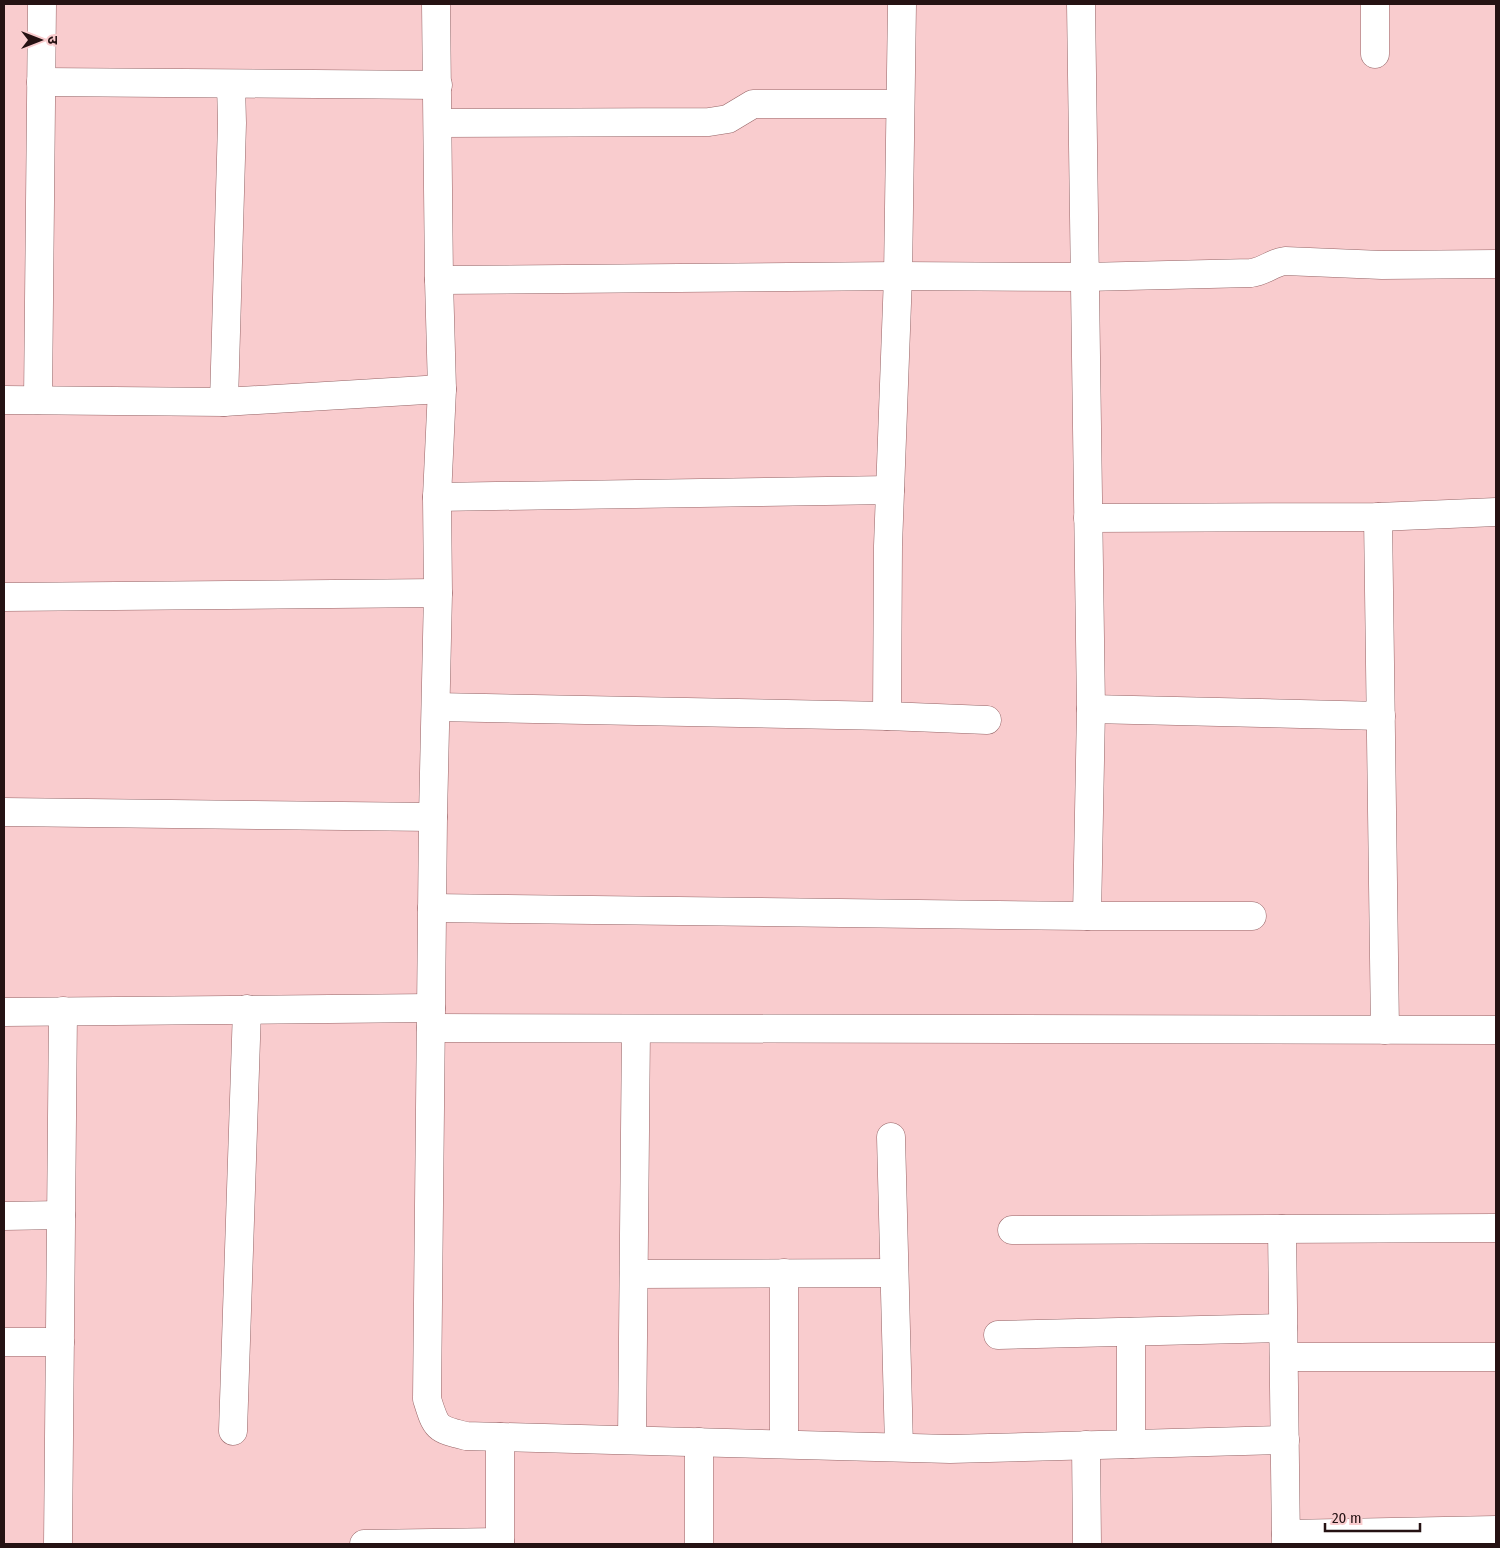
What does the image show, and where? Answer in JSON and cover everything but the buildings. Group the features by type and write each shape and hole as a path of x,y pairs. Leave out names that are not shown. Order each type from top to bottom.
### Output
{"street":[{"path":"38,400 42,4"},
{"path":"436,4 442,389 437,497 438,594 433,817 427,1399 434,1422 444,1431 466,1436 898,1447 950,1448 1285,1440"},
{"path":"887,716 888,546 898,276 902,4"},
{"path":"1081,4 1091,709 1087,916"},
{"path":"1375,4 1375,54"},
{"path":"41,82 438,85"},
{"path":"224,402 232,123 231,84"},
{"path":"438,123 709,122 728,119 753,104 900,104"},
{"path":"439,280 898,276 1085,277 1251,273 1263,271 1277,262 1285,261 1382,265 1496,264"},
{"path":"4,400 224,402 442,389"},
{"path":"437,497 890,490"},
{"path":"1088,518 1378,516 1496,512"},
{"path":"1378,516 1385,1030"},
{"path":"4,597 438,594"},
{"path":"436,707 887,716 987,720"},
{"path":"1091,709 1381,716"},
{"path":"4,812 433,817"},
{"path":"432,908 1087,916 1252,916"},
{"path":"4,1012 247,1010 636,1029 1496,1030"},
{"path":"233,1431 247,1010"},
{"path":"58,1544 63,1011"},
{"path":"632,1440 636,1029"},
{"path":"891,1137 898,1447"},
{"path":"4,1216 61,1215"},
{"path":"1012,1230 1496,1228"},
{"path":"1282,1229 1286,1539 1496,1530"},
{"path":"634,1274 894,1273"},
{"path":"784,1274 784,1444"},
{"path":"998,1335 1283,1328"},
{"path":"1131,1332 1132,1444"},
{"path":"4,1342 60,1342"},
{"path":"1284,1357 1496,1357"},
{"path":"364,1544 500,1543 500,1437"},
{"path":"699,1442 699,1544"},
{"path":"1086,1445 1087,1544"}]}
